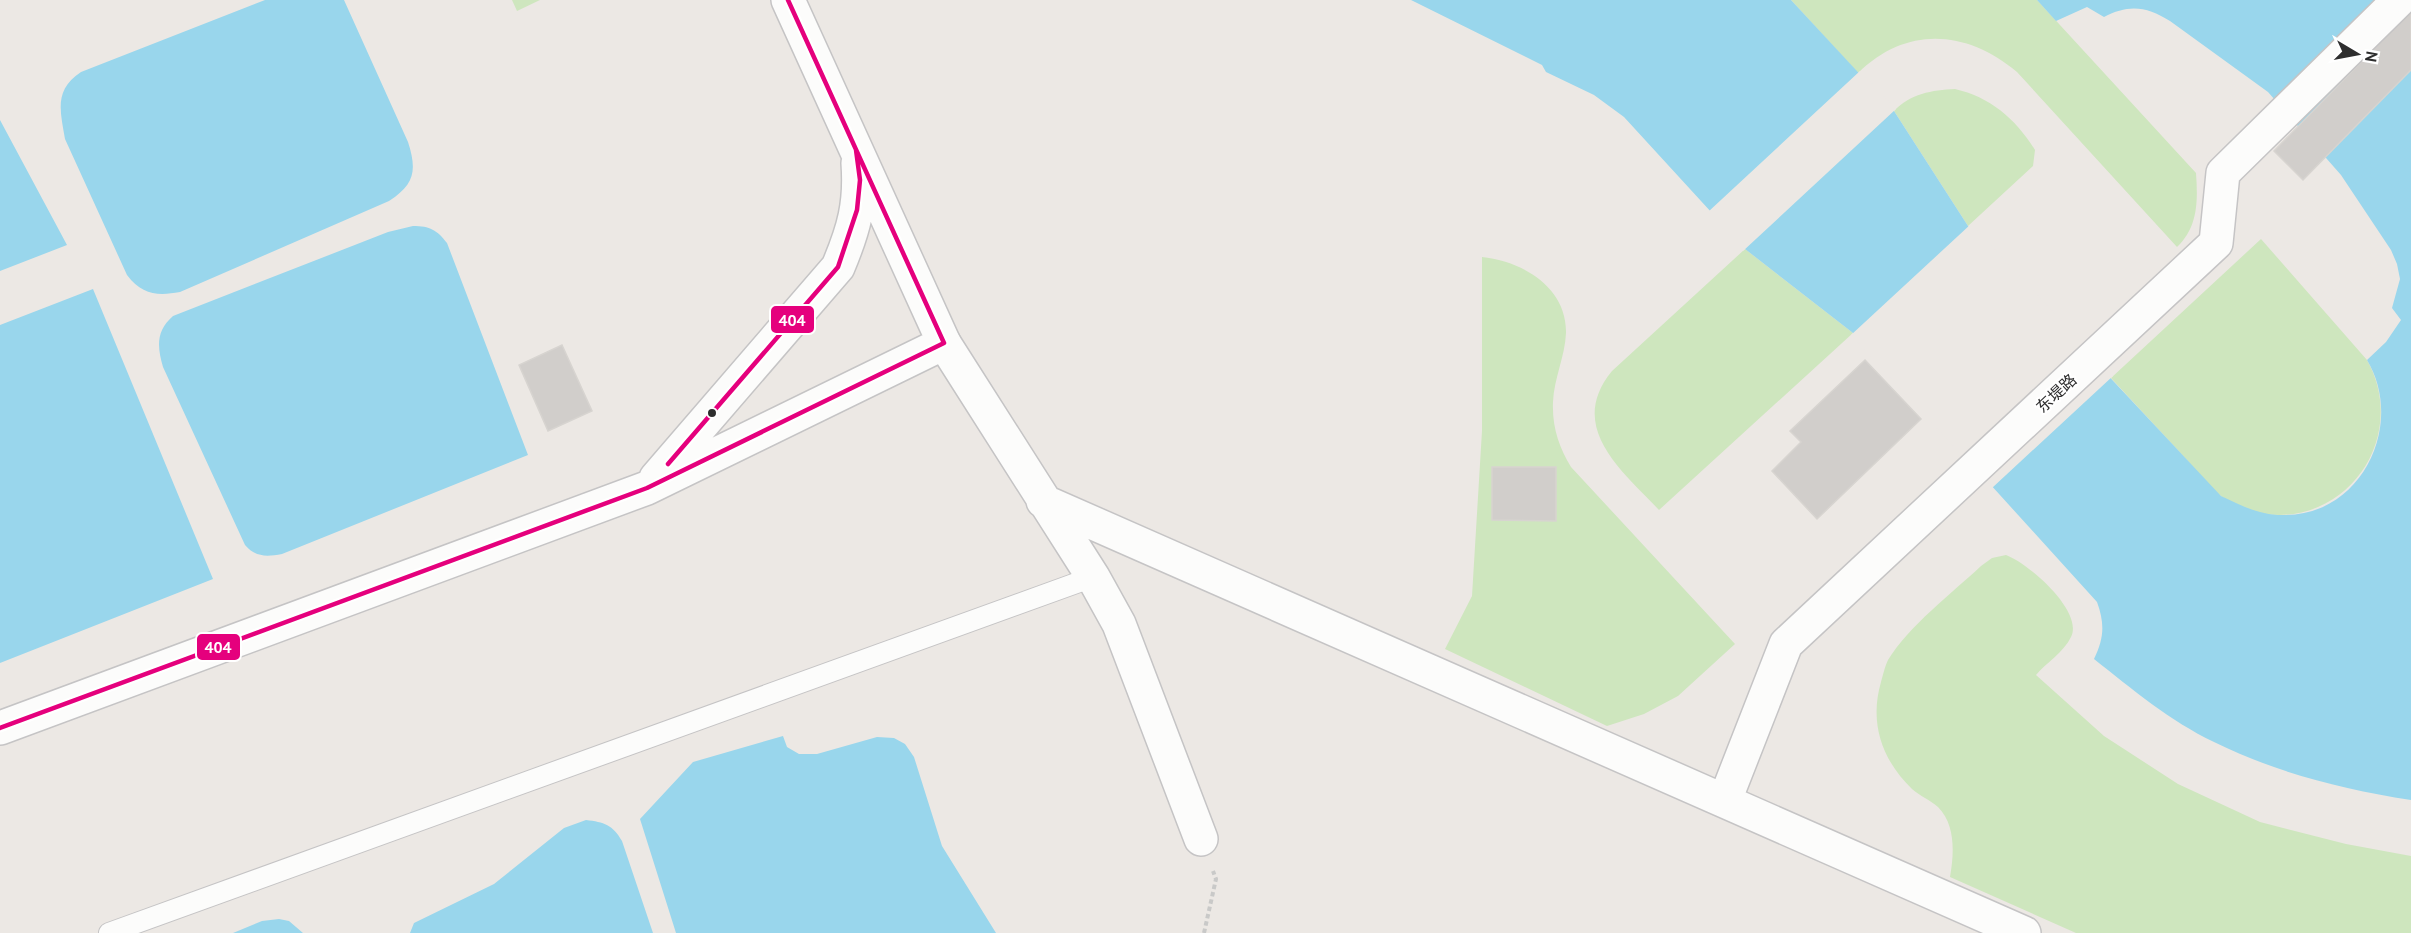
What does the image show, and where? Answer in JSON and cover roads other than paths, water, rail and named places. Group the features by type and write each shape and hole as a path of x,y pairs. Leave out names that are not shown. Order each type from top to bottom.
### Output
{"street":[{"path":"788,0 944,343 1093,577 1119,624 1201,839"},
{"name":"东堤路","path":"1725,800 1786,644 2216,243 2223,173 2399,0"},
{"path":"647,488 838,267 853,230 860,195 857,152"},
{"path":"0,728 647,488 944,343"},
{"path":"1043,501 2024,933"}],"lane":[{"path":"109,933 1093,577"}],"water":[{"path":"265,0 344,0 408,142 413,168 412,176 404,189 389,201 180,292 158,294 145,290 127,275 65,139 61,110 63,93 72,79 81,72"},
{"path":"1411,0 1791,0 1894,111 1968,226 2221,496 2260,512 2286,515 2313,511 2336,499 2355,482 2370,461 2378,436 2381,411 2378,385 2367,360 2386,342 2401,320 2392,308 2400,279 2391,250 2341,175 2268,92 2170,21 2153,12 2137,8 2121,10 2104,17 2087,7 2056,21 2037,0 2411,0 2411,800 2360,791 2310,778 2238,753 2198,734 2167,714 2094,659 2102,631 2097,602 1853,333 1745,249 1624,117 1594,95 1546,72 1542,65"},
{"path":"0,120 67,245 0,271"},
{"path":"413,226 433,230 447,243 528,455 282,554 266,556 257,554 245,545 163,367 159,339 163,327 173,316 388,232"},
{"path":"93,289 213,579 0,663 0,325"},
{"path":"783,736 787,747 799,754 817,754 877,737 894,738 905,744 914,757 942,846 996,933 676,933 640,819 693,762"},
{"path":"586,820 607,825 622,841 653,933 410,933 414,923 494,884 564,828"},
{"path":"279,919 289,921 303,933 233,933 262,921"}]}
